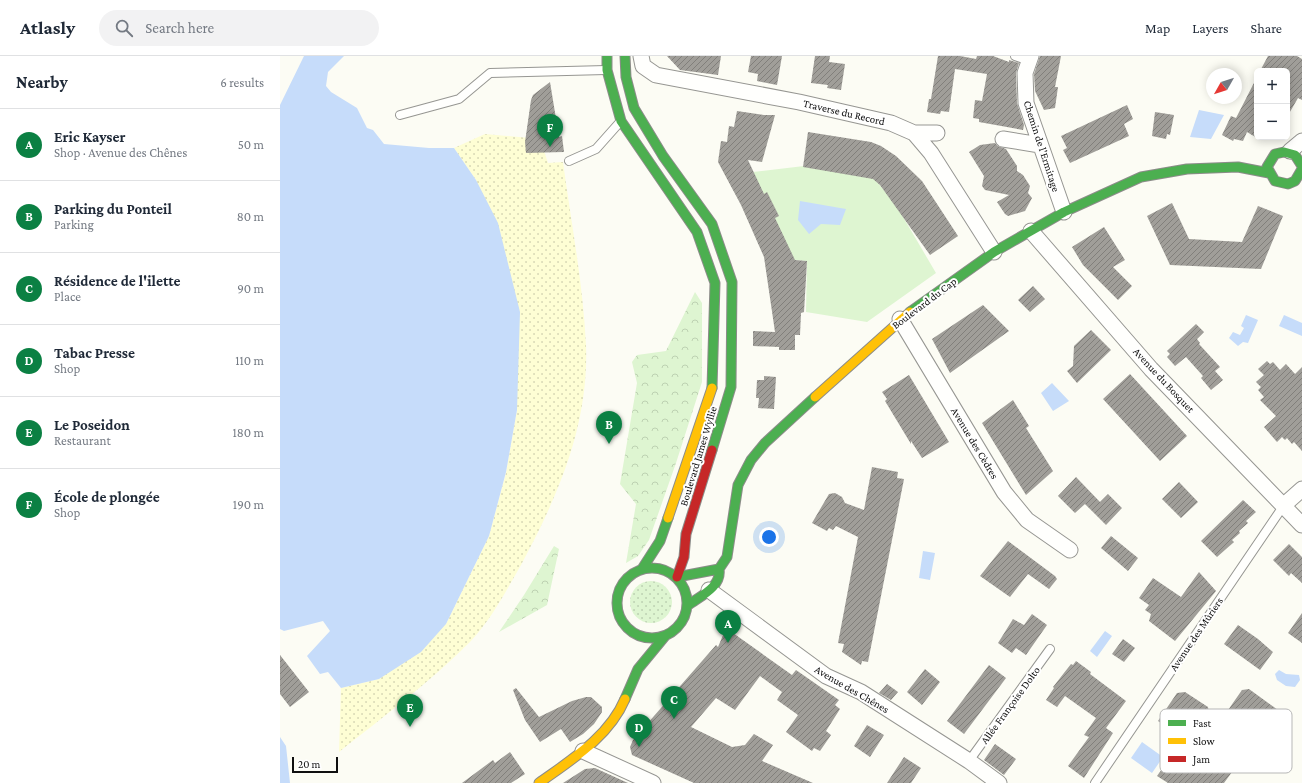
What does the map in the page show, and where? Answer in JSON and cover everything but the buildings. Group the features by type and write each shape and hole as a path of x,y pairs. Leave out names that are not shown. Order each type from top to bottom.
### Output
{"street":[{"name":"Traverse du Record","path":"641,56 643,66 656,74 822,107 891,123 914,133 931,153 994,252"},
{"name":"Boulevard James Wyllie","path":"642,569 660,541 713,386 715,283 697,232 620,121 607,70 607,58 625,59 625,72 634,108 663,156 712,224 732,282 731,387 686,534 684,557 677,577"},
{"name":"Chemin de l'Ermitage","path":"1030,59 1026,73 1026,103 1064,212"},
{"path":"607,70 625,72"},
{"path":"914,133 937,134"},
{"path":"1003,139 1040,145"},
{"path":"1299,162 1280,152 1272,158 1267,167 1269,173 1279,184 1298,183 1301,174 1299,162 1302,141"},
{"path":"646,160 663,156"},
{"name":"Boulevard du Cap","path":"687,606 717,584 720,576 719,569 727,557 738,485 750,460 765,443 900,319 994,252 1064,212 1141,177 1187,168 1238,167 1272,158"},
{"name":"Boulevard du Cap","path":"1238,167 1269,173"},
{"name":"Avenue du Bosquet","path":"1030,231 1152,369 1302,524"},
{"path":"706,258 723,256"},
{"name":"Avenue des Cèdres","path":"900,319 1004,492 1027,520 1070,550"},
{"path":"714,342 732,341"},
{"name":"Avenue des Mûriers","path":"1284,505 1302,489"},
{"path":"684,557 693,573 709,590"},
{"path":"539,783 583,751 604,732 624,702 638,668 666,635 680,624 687,606 685,592 677,577 662,568 652,567 642,569 627,578 618,593 616,604 619,615 633,640 638,668"},
{"path":"677,577 719,569"},
{"name":"Avenue des Chênes","path":"709,590 826,676 861,692 969,761 999,783"},
{"path":"624,624 632,632 643,637 655,638 666,635"},
{"path":"583,751 653,783"}],"lane":[{"path":"1014,56 1030,59"},
{"path":"400,115 459,99 490,73 607,70"},
{"path":"569,161 596,149 620,121"},
{"name":"Avenue des Mûriers","path":"1095,783 1284,505"},
{"name":"Allée Françoise Dolto","path":"969,761 1050,649"}],"green space":[{"path":"804,166 874,178 896,205 936,273 867,322 806,312 807,261 793,260 753,172"},
{"path":"695,292 702,303 702,382 649,540 638,556 626,563 636,504 620,484 637,383 632,362 637,355 666,351"},
{"path":"554,546 559,549 547,605 499,632 524,595"},
{"path":"647,581 655,581 663,584 669,590 672,602 669,614 663,620 655,623 647,623 639,620 633,614 630,606 630,598 633,590 639,584"}],"sand":[{"path":"485,134 530,138 542,145 548,163 563,162 580,276 586,345 586,375 577,432 559,486 535,539 498,605 485,624 455,657 406,699 339,752 341,688 379,679 446,624 489,536 506,473 517,410 476,180 454,148"}],"water":[{"path":"304,56 344,56 328,72 326,86 331,92 357,108 367,128 373,130 384,144 429,148 454,148 476,180 498,223 520,312 517,410 506,472 489,536 446,624 421,652 379,679 341,688 328,672 320,674 307,656 330,631 323,621 284,631 280,629 280,105"},
{"path":"1199,110 1224,115 1211,139 1190,137"},
{"path":"800,201 846,209 840,225 821,224 809,234 798,220"},
{"path":"1246,315 1258,320 1248,343 1243,342 1238,346 1229,338 1233,332 1240,335 1244,328 1241,326"},
{"path":"1284,315 1302,323 1302,336 1279,326"},
{"path":"1052,383 1069,401 1053,411 1041,393"},
{"path":"923,551 935,553 930,580 919,578"},
{"path":"1105,631 1112,636 1097,657 1090,651"},
{"path":"1279,670 1286,674 1299,675 1300,680 1295,687 1286,686 1277,680 1275,674"},
{"path":"280,737 286,746 290,783 280,783"},
{"path":"1142,742 1160,755 1160,761 1152,773 1131,758"}],"traffic: fast":[{"path":"607,56 607,70 621,121 697,232 715,283 712,388"},
{"path":"625,56 626,77 634,108 663,156 712,224 732,282 731,387 712,450"},
{"path":"1302,166 1295,155 1284,152 1275,154 1267,167 1275,181 1288,184 1295,181 1302,169"},
{"path":"910,312 994,252 1064,212 1141,177 1187,169 1238,167 1269,173"},
{"path":"687,606 714,586 717,581 719,569 727,557 738,485 751,460 765,443 815,397"},
{"path":"642,569 660,541 668,518"},
{"path":"645,568 659,568 672,574 681,583 687,596 687,603 685,616 677,628 659,638 645,638 632,632 623,623 617,610 617,596 623,583 632,574 645,568"},
{"path":"677,577 719,569"},
{"path":"625,699 638,669 666,635"}],"traffic: slow":[{"path":"815,397 910,312"},
{"path":"668,518 712,388"},
{"path":"539,783 588,747 609,725 618,713 625,699"}],"traffic: jam":[{"path":"677,577 684,557 686,534 712,450"}],"place":[{"name":"École de plongée","path":"550,147"},
{"name":"Parking du Ponteil","path":"609,444"},
{"name":"Eric Kayser","path":"728,643"},
{"name":"Résidence de l'ilette","path":"674,719"},
{"name":"Le Poseidon","path":"410,727"},
{"name":"Tabac Presse","path":"639,747"}]}
